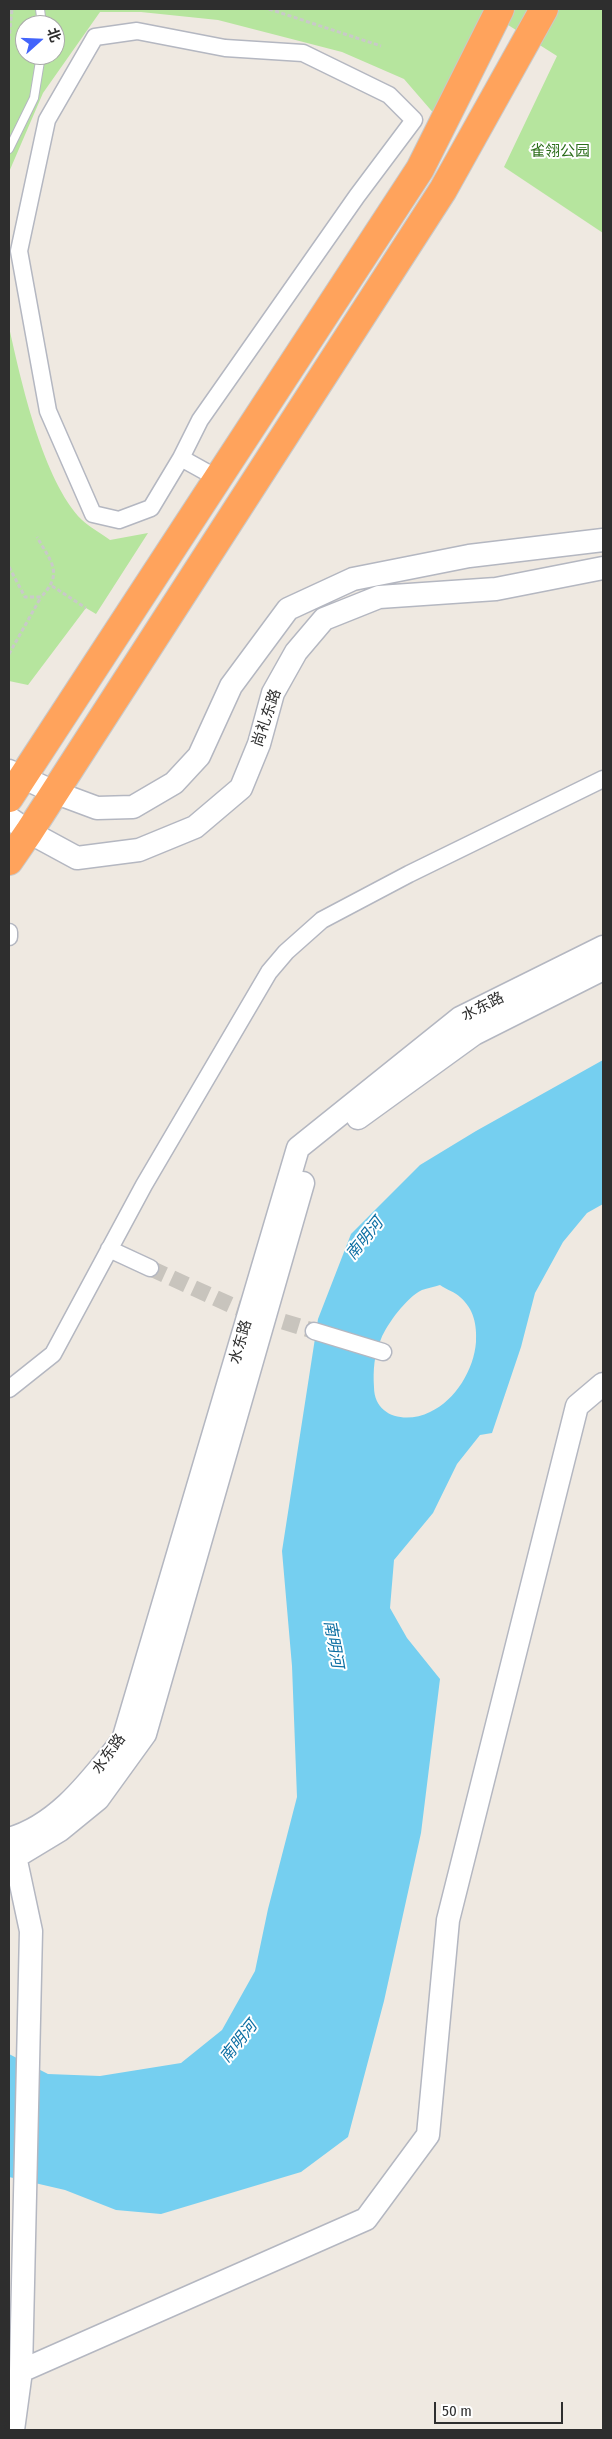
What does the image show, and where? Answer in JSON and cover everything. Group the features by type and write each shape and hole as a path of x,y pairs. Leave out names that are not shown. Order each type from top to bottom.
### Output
{"highway":[{"path":"13,782 217,478 420,169 500,9"},
{"path":"9,861 19,825 54,792 443,190 544,9"}],"main road":[{"path":"13,782 54,792 97,808 133,807 174,783 199,756 231,686 288,609 352,579 469,556 603,540"},
{"name":"尚礼东路","path":"19,825 77,858 139,850 195,827 241,788 258,744 273,693 296,652 324,619 379,597 496,589 603,568"},
{"name":"水东路","path":"11,1848 52,1816 82,1789 123,1740 298,1148 460,1018 603,947"},
{"name":"水东路","path":"11,1848 60,1830 98,1799 145,1734 313,1151 474,1034 603,969"},
{"path":"21,2371 366,2219 428,2135 448,1920 578,1406 603,1384"},
{"path":"11,1848 31,1930 21,2371 13,2430"}],"street":[{"path":"137,31 225,48 302,53 389,96 414,120 356,196 206,412 181,458 151,508 119,520 93,514 48,411 19,252 47,120 95,37 137,31"},
{"path":"181,458 217,478"},
{"path":"9,1389 53,1354 144,1185 269,972 286,952 322,920 418,869 603,779"},
{"path":"9,932 9,937"},
{"path":"109,1249 150,1268"},
{"path":"314,1331 383,1352"}],"lane":[{"path":"9,148 34,98 39,65"}],"path":[{"path":"9,40 12,9"},
{"path":"269,9 381,46"},
{"path":"9,654 41,597 52,586 54,566 37,537"},
{"path":"9,567 25,597 41,597"},
{"path":"52,586 86,608"}],"green space":[{"name":"雀翎公园","path":"9,9 603,9 603,233 504,167 557,56 486,11 436,116 404,79 342,52 218,20 141,12 100,12 65,62 65,15 15,15 15,65 63,65 43,93 9,172"},
{"path":"9,327 35,429 56,481 68,503 85,523 110,540 148,533 96,614 86,608 28,685 9,681"}],"water":[{"name":"南明河","path":"603,1060 603,1204 587,1213 563,1242 535,1293 521,1347 492,1433 480,1435 457,1464 433,1513 394,1560 390,1608 407,1638 440,1679 421,1833 384,2001 348,2137 301,2172 161,2214 116,2210 65,2190 9,2177 9,2054 48,2074 100,2076 181,2063 222,2030 255,1971 268,1909 297,1797 292,1666 282,1551 318,1319 351,1234 420,1165 476,1131","holes":["440,1285 456,1294 465,1302 474,1318 476,1342 472,1363 462,1383 448,1400 439,1407 421,1416 402,1417 393,1415 385,1411 375,1397 374,1369 379,1345 393,1319 410,1298 422,1290"]}],"tunnel":[{"path":"150,1268 233,1306 314,1331"}]}
